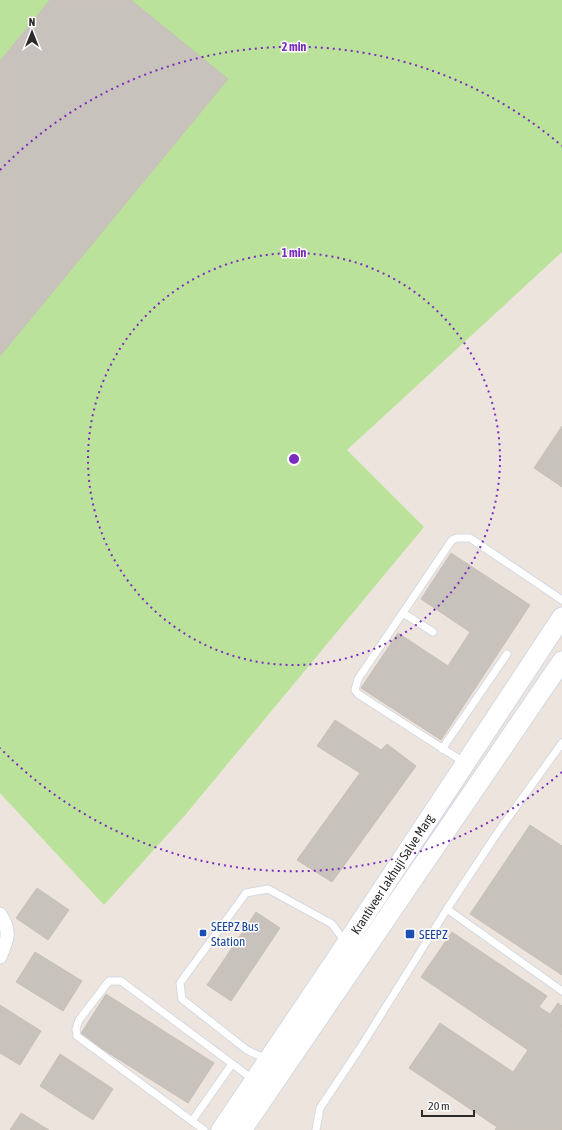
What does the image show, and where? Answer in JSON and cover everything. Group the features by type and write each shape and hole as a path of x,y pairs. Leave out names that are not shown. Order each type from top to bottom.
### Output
{"main road":[{"name":"Krantiveer Lakhuji Salve Marg","path":"242,1130 284,1069 465,763 562,617"},
{"path":"546,640 562,649"},
{"name":"Krantiveer Lakhuji Salve Marg","path":"221,1130 268,1060 354,950 562,661"}],"street":[{"path":"0,914 9,934 0,957"}],"lane":[{"path":"465,763 358,694 356,690 358,679 452,540 457,538 470,538 562,600"},
{"path":"403,612 433,632"},
{"path":"442,749 507,654"},
{"path":"316,1130 320,1108 498,832 562,743"},
{"path":"268,1060 247,1050 182,999 180,983 246,893 268,889 332,924 354,950"},
{"path":"447,909 562,991"},
{"path":"204,1130 77,1036 76,1029 79,1020 109,981 120,981 254,1080"},
{"path":"192,1121 232,1064"}],"green space":[{"path":"0,0 562,0 562,252 347,450 424,527 186,814 104,905 0,793"}],"building":[{"path":"50,0 131,0 228,79 0,356 0,61"},
{"path":"562,426 562,487 534,468"},
{"path":"451,553 530,605 441,740 361,688 398,633 448,666 470,632 421,599"},
{"path":"335,720 381,750 387,744 416,766 332,882 297,860 360,773 317,746"},
{"path":"530,825 562,846 562,975 470,914"},
{"path":"37,888 69,910 48,940 16,918"},
{"path":"256,912 280,928 231,1001 207,985"},
{"path":"452,932 547,996 539,1007 550,1014 558,1003 562,1006 562,1130 495,1130 497,1127 409,1068 440,1023 513,1072 528,1050 421,977"},
{"path":"35,952 82,981 63,1011 16,982"},
{"path":"106,994 214,1063 188,1103 80,1035"},
{"path":"0,1005 41,1031 20,1065 0,1053"},
{"path":"60,1054 113,1089 93,1120 40,1086"},
{"path":"21,1113 49,1130 10,1130"}],"place":[{"name":"SEEPZ Bus Station","path":"203,933"},
{"name":"SEEPZ","path":"410,934"}]}
